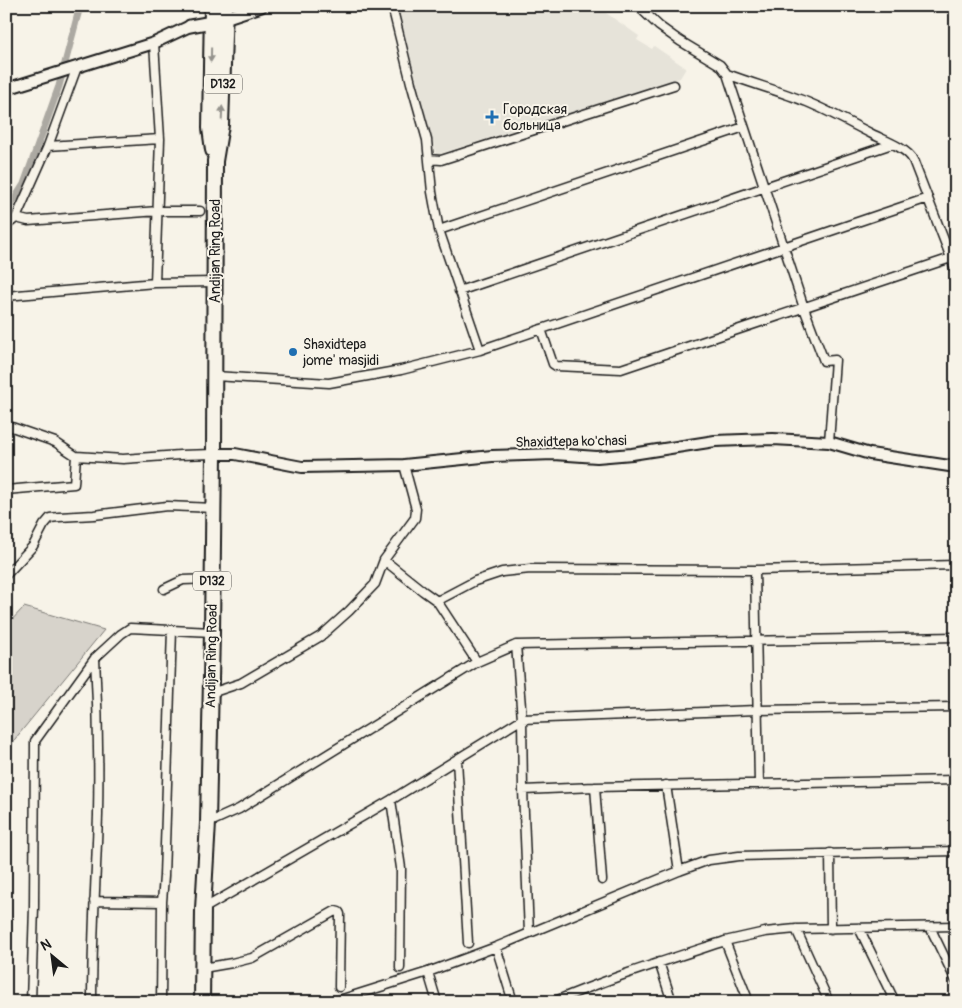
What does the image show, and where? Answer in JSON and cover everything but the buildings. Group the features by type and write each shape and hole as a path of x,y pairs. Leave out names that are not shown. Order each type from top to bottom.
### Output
{"highway":[{"name":"Andijan Ring Road","path":"202,1002 203,910 208,823 214,508 215,161 221,125 217,11"}],"main road":[{"path":"190,26 217,11 261,6"}],"street":[{"path":"392,6 426,140 439,230 480,350"},
{"path":"638,6 659,26 720,65 727,74 804,308 824,361 835,360 829,442"},
{"path":"6,89 154,43 190,26"},
{"path":"154,43 160,139 155,283"},
{"path":"6,226 16,218 48,146 74,68"},
{"path":"727,74 808,102 908,153 911,156 928,198 956,272"},
{"path":"429,159 441,160 674,85"},
{"path":"439,230 744,127"},
{"path":"48,146 160,139"},
{"path":"459,291 892,144"},
{"path":"215,376 329,383 401,370 480,350 928,198"},
{"path":"16,218 28,221 158,211 200,211"},
{"path":"540,329 553,364 556,366 621,370 951,258"},
{"path":"6,296 155,283 214,282"},
{"path":"6,425 55,442 76,456 123,459 214,454"},
{"name":"Shaxidtepa ko'chasi","path":"214,454 235,454 302,467 404,464 492,456 554,454 597,457 632,454 715,441 773,439 829,442 870,454 956,467"},
{"path":"6,490 74,484 76,456"},
{"path":"211,693 241,683 321,636 375,584 384,560 415,518 416,509 404,464"},
{"path":"6,575 33,546 44,524 50,518 94,515 167,506 214,508"},
{"path":"384,560 437,601 477,662"},
{"path":"437,601 475,581 502,572 530,569 755,570 956,565"},
{"path":"755,570 759,784"},
{"path":"164,590 183,580 212,579"},
{"path":"31,1002 34,907 35,741 95,658 130,628 212,632"},
{"path":"161,1002 162,902 172,630"},
{"path":"208,823 239,809 477,662 516,645 956,637"},
{"path":"516,645 522,720 529,933"},
{"path":"92,1002 92,942 98,794 98,712 95,658"},
{"path":"203,910 391,800 522,720 757,710 956,707"},
{"path":"457,760 468,943"},
{"path":"523,790 595,786 956,780"},
{"path":"666,785 679,871"},
{"path":"595,786 602,880"},
{"path":"391,800 401,868 400,968"},
{"path":"334,1002 361,998 496,947 709,860 739,856 956,851"},
{"path":"830,853 831,929"},
{"path":"94,901 162,902"},
{"path":"202,968 252,958 335,911 340,914 339,987"},
{"path":"553,1002 587,987 659,962 725,941 765,932 796,929 956,926"},
{"path":"930,927 956,981"},
{"path":"859,928 896,1002"},
{"path":"796,929 829,1002"},
{"path":"725,941 749,1002"},
{"path":"496,947 513,1002"},
{"path":"659,962 672,1002"},
{"path":"428,972 437,1002"}],"shaded area":[{"name":"Городская больница","path":"397,6 601,6 606,13 639,36 637,40 652,49 654,46 686,68 680,78 436,155"},
{"path":"24,607 104,630 6,750 6,626"}],"waterway":[{"path":"6,210 24,184 59,86 80,6"}],"place":[{"name":"Городская больница","path":"492,117"},
{"name":"Shaxidtepa jome' masjidi","path":"293,352"}]}
